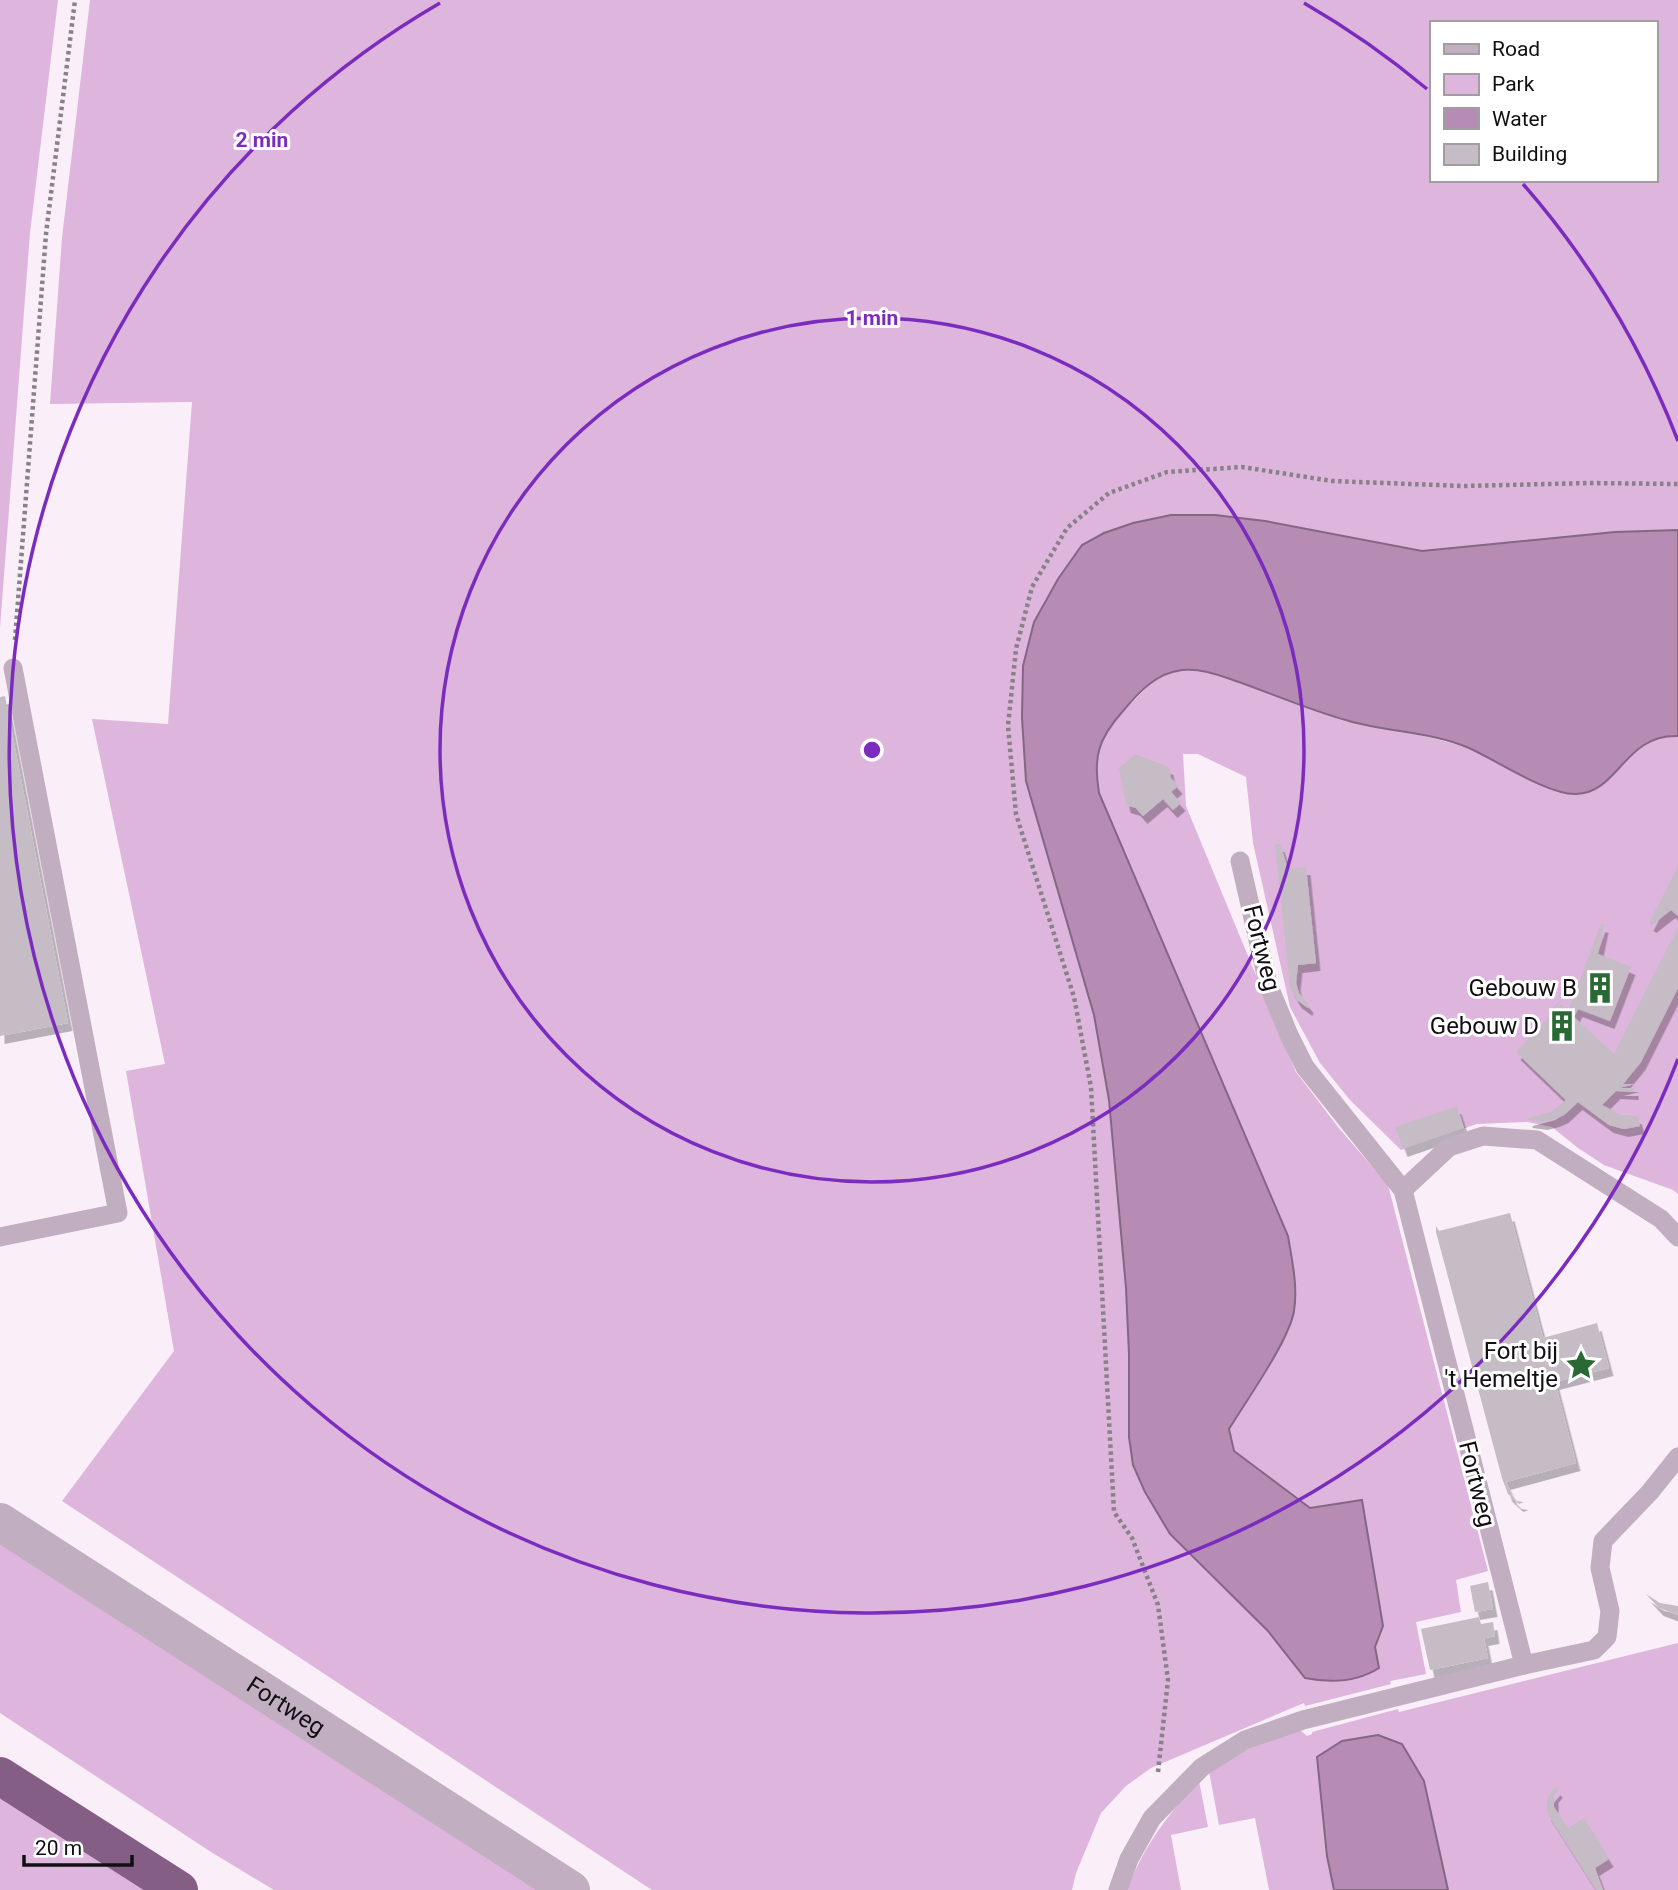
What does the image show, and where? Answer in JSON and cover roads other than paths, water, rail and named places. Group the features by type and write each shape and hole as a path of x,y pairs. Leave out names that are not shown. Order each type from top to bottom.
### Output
{"highway":[{"path":"0,1776 179,1890"}],"street":[{"name":"Fortweg","path":"0,1522 571,1890"}],"lane":[{"path":"0,1237 118,1213 13,668"},
{"name":"Fortweg","path":"1240,861 1268,984 1289,1035 1305,1067 1403,1190 1524,1665"},
{"path":"1403,1190 1448,1147 1483,1136 1537,1140 1661,1219 1678,1237"},
{"path":"1118,1890 1129,1859 1152,1818 1202,1768 1245,1740 1303,1720 1594,1650 1607,1637 1610,1611 1600,1568 1603,1541 1650,1492 1678,1457"}],"water":[{"path":"1171,515 1215,515 1265,521 1422,551 1615,532 1678,530 1678,736 1660,738 1645,744 1613,775 1591,791 1564,793 1455,743 1349,721 1225,677 1197,670 1173,672 1149,684 1115,721 1099,749 1099,793 1288,1236 1295,1283 1294,1311 1276,1354 1229,1429 1234,1451 1310,1508 1362,1500 1383,1626 1375,1647 1379,1668 1362,1676 1343,1680 1305,1678 1268,1631 1170,1534 1145,1492 1133,1465 1129,1437 1126,1288 1109,1100 1094,1015 1026,781 1022,718 1023,666 1034,622 1058,579 1082,545 1104,533 1133,523"},
{"path":"1378,1735 1402,1744 1424,1781 1448,1890 1334,1890 1327,1856 1317,1757 1342,1741"}],"place":[{"name":"Gebouw B","path":"1600,988"},
{"name":"Gebouw D","path":"1562,1026"},
{"name":"Fort bij 't Hemeltje","path":"1581,1365"}]}
